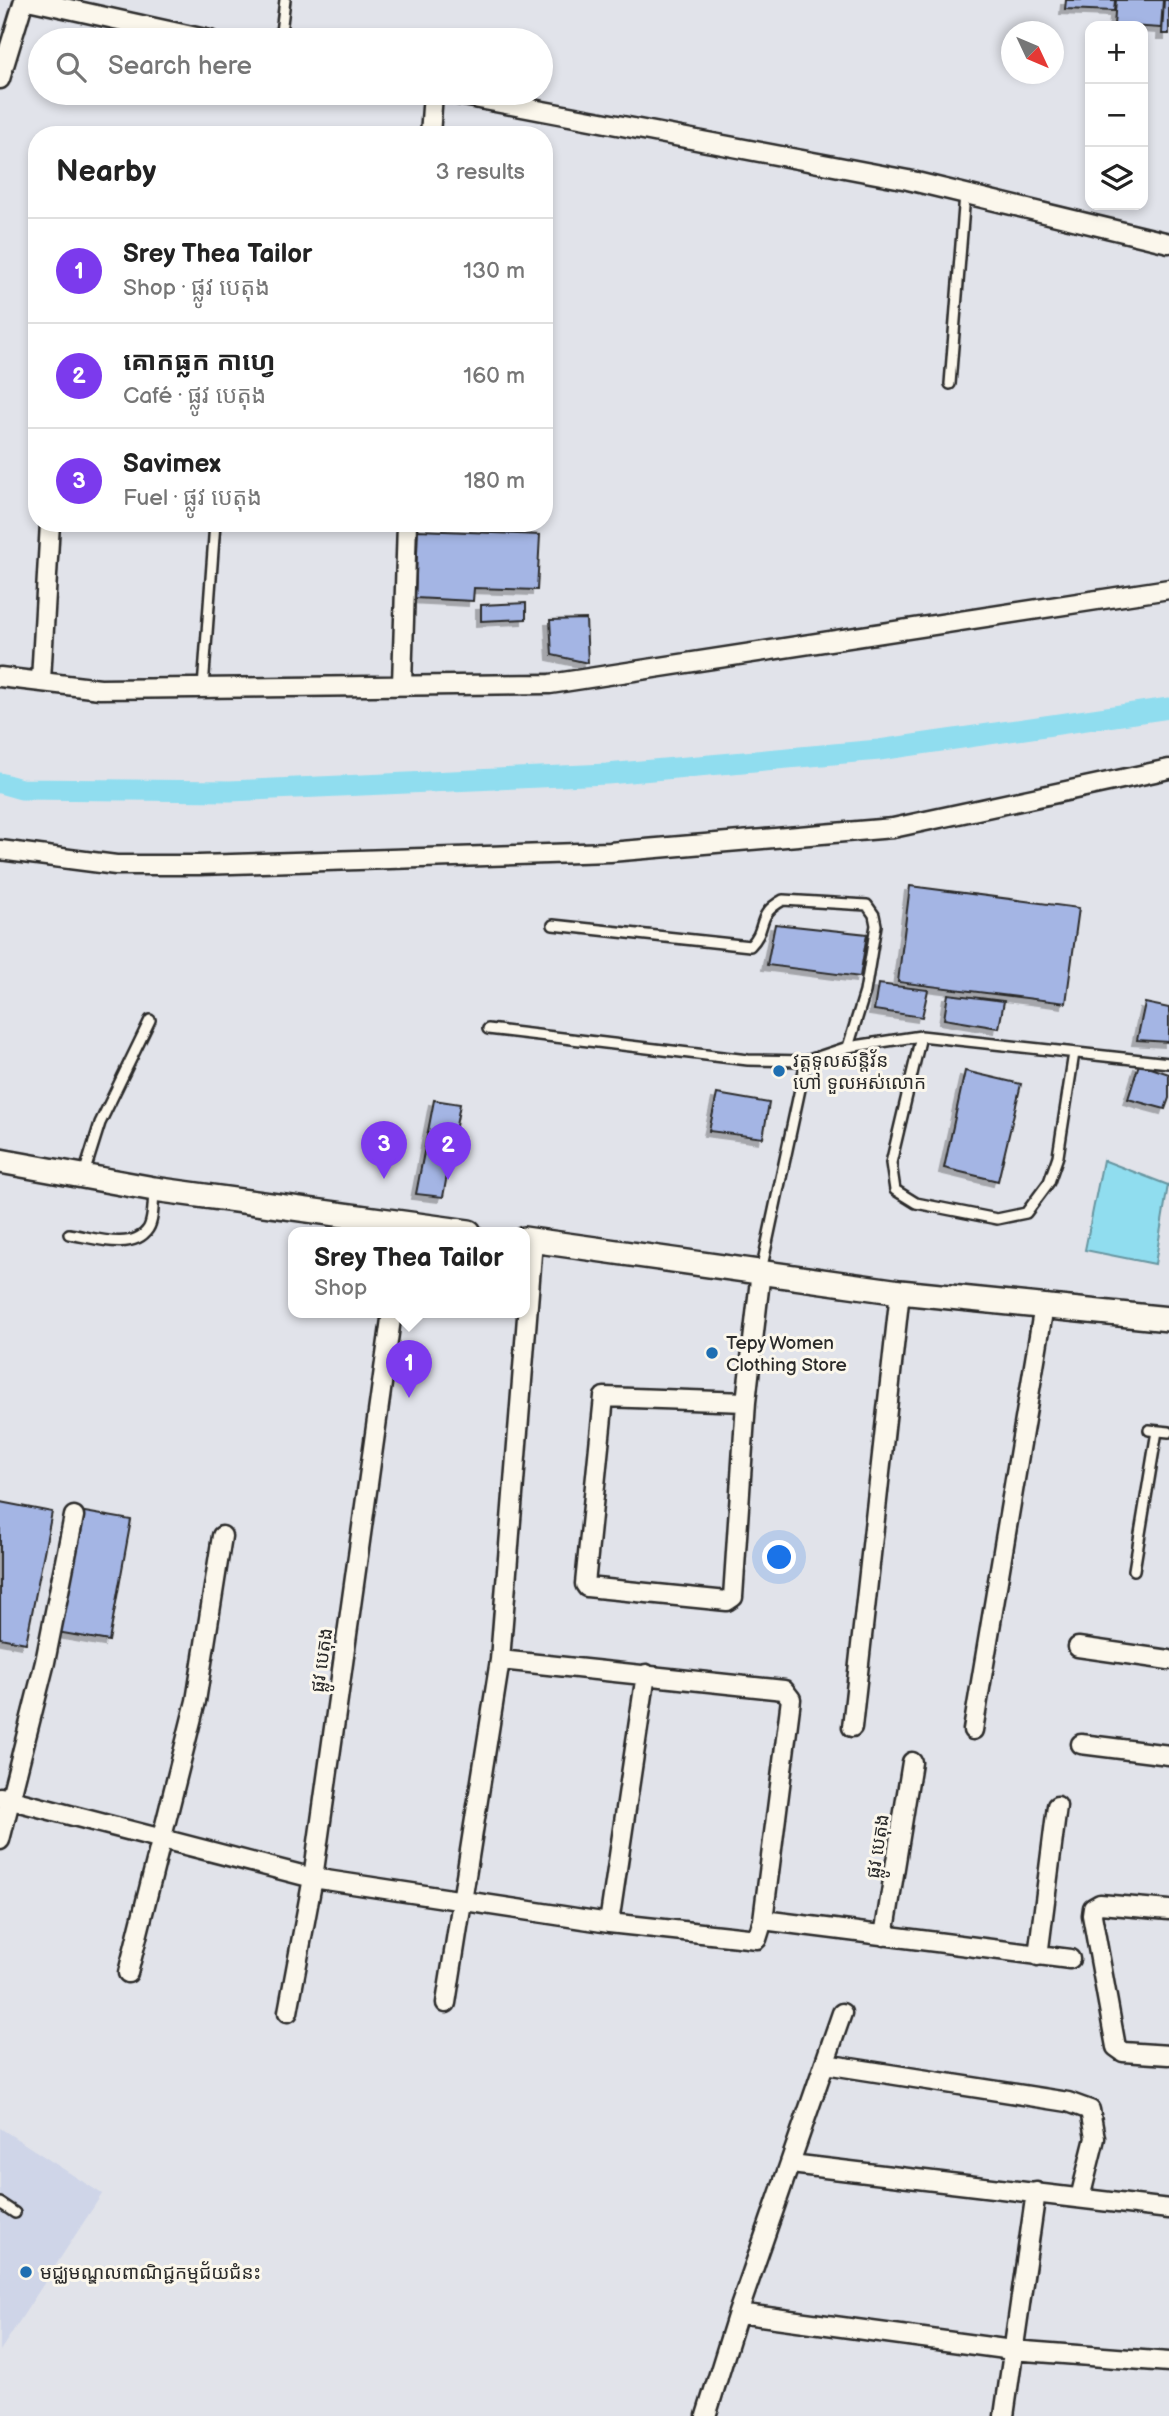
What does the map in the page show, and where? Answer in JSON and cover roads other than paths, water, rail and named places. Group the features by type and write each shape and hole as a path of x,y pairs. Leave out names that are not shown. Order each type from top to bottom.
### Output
{"street":[{"path":"0,79 26,0 154,28"},
{"path":"431,126 432,105"},
{"path":"511,105 908,180 1169,243"},
{"path":"41,680 49,532"},
{"path":"402,684 407,532"},
{"path":"0,677 100,689 550,684 1169,589"},
{"path":"0,850 116,865 199,865 610,852 893,828 1169,769"},
{"path":"0,1161 154,1189 405,1227"},
{"path":"530,1240 900,1292 1169,1319"},
{"path":"746,1402 604,1397 585,1584 590,1589 731,1600 746,1402 761,1271"},
{"path":"852,1727 900,1292"},
{"path":"974,1730 1044,1306"},
{"name":"ផ្លូវ បេតុង","path":"288,2012 313,1878 391,1318"},
{"path":"446,2003 500,1660 524,1318"},
{"path":"0,1840 5,1798 45,1662 75,1516"},
{"path":"128,1973 196,1701 222,1536"},
{"path":"1078,1647 1169,1660"},
{"path":"5,1798 313,1878 609,1923 757,1939 763,1920 791,1699 789,1694 784,1690 500,1660"},
{"path":"609,1923 646,1674"},
{"path":"1081,1744 1169,1755"},
{"name":"ផ្លូវ បេតុង","path":"884,1936 912,1762"},
{"path":"1038,1956 1058,1806"},
{"path":"1169,1910 1100,1904 1093,1908 1092,1915 1115,2047 1123,2052 1169,2055"},
{"path":"763,1920 1070,1959"},
{"path":"706,2416 738,2313 842,2013"},
{"path":"825,2064 1068,2102 1090,2110 1095,2138 1080,2198"},
{"path":"791,2164 1169,2209"},
{"path":"1004,2416 1037,2192"},
{"path":"738,2313 1012,2350 1169,2362"}],"lane":[{"path":"281,28 285,0"},
{"path":"950,384 965,194"},
{"path":"203,688 214,532"},
{"path":"552,925 750,946 758,938 764,914 771,906 783,900 867,905 874,915 876,925 865,992 848,1047"},
{"path":"83,1176 100,1123 150,1020"},
{"path":"488,1029 748,1060 806,1061 848,1047 921,1036 1169,1063"},
{"path":"921,1036 891,1163 895,1190 916,1203 997,1219 1026,1213 1049,1182 1058,1156 1074,1053"},
{"path":"761,1271 806,1061"},
{"path":"69,1234 128,1242 140,1237 150,1227 154,1189"},
{"path":"1134,1570 1153,1431 1169,1432"},
{"path":"0,2203 15,2213"}],"water":[{"path":"1103,1160 1168,1185 1155,1264 1085,1250"}],"waterway":[{"path":"0,783 21,789 230,791 607,774 879,750 1169,708"}],"place":[{"name":"វត្តទូលសន្តិវ័ន ហៅ ទួលអស់លោក","path":"779,1071"},
{"name":"Savimex","path":"384,1179"},
{"name":"គោកធ្លក កាហ្វេ","path":"448,1180"},
{"name":"Tepy Women Clothing Store","path":"712,1353"},
{"name":"Srey Thea Tailor","path":"409,1398"},
{"name":"មជ្ឈមណ្ឌលពាណិជ្ជកម្មជ័យជំនះ","path":"26,2272"}]}
